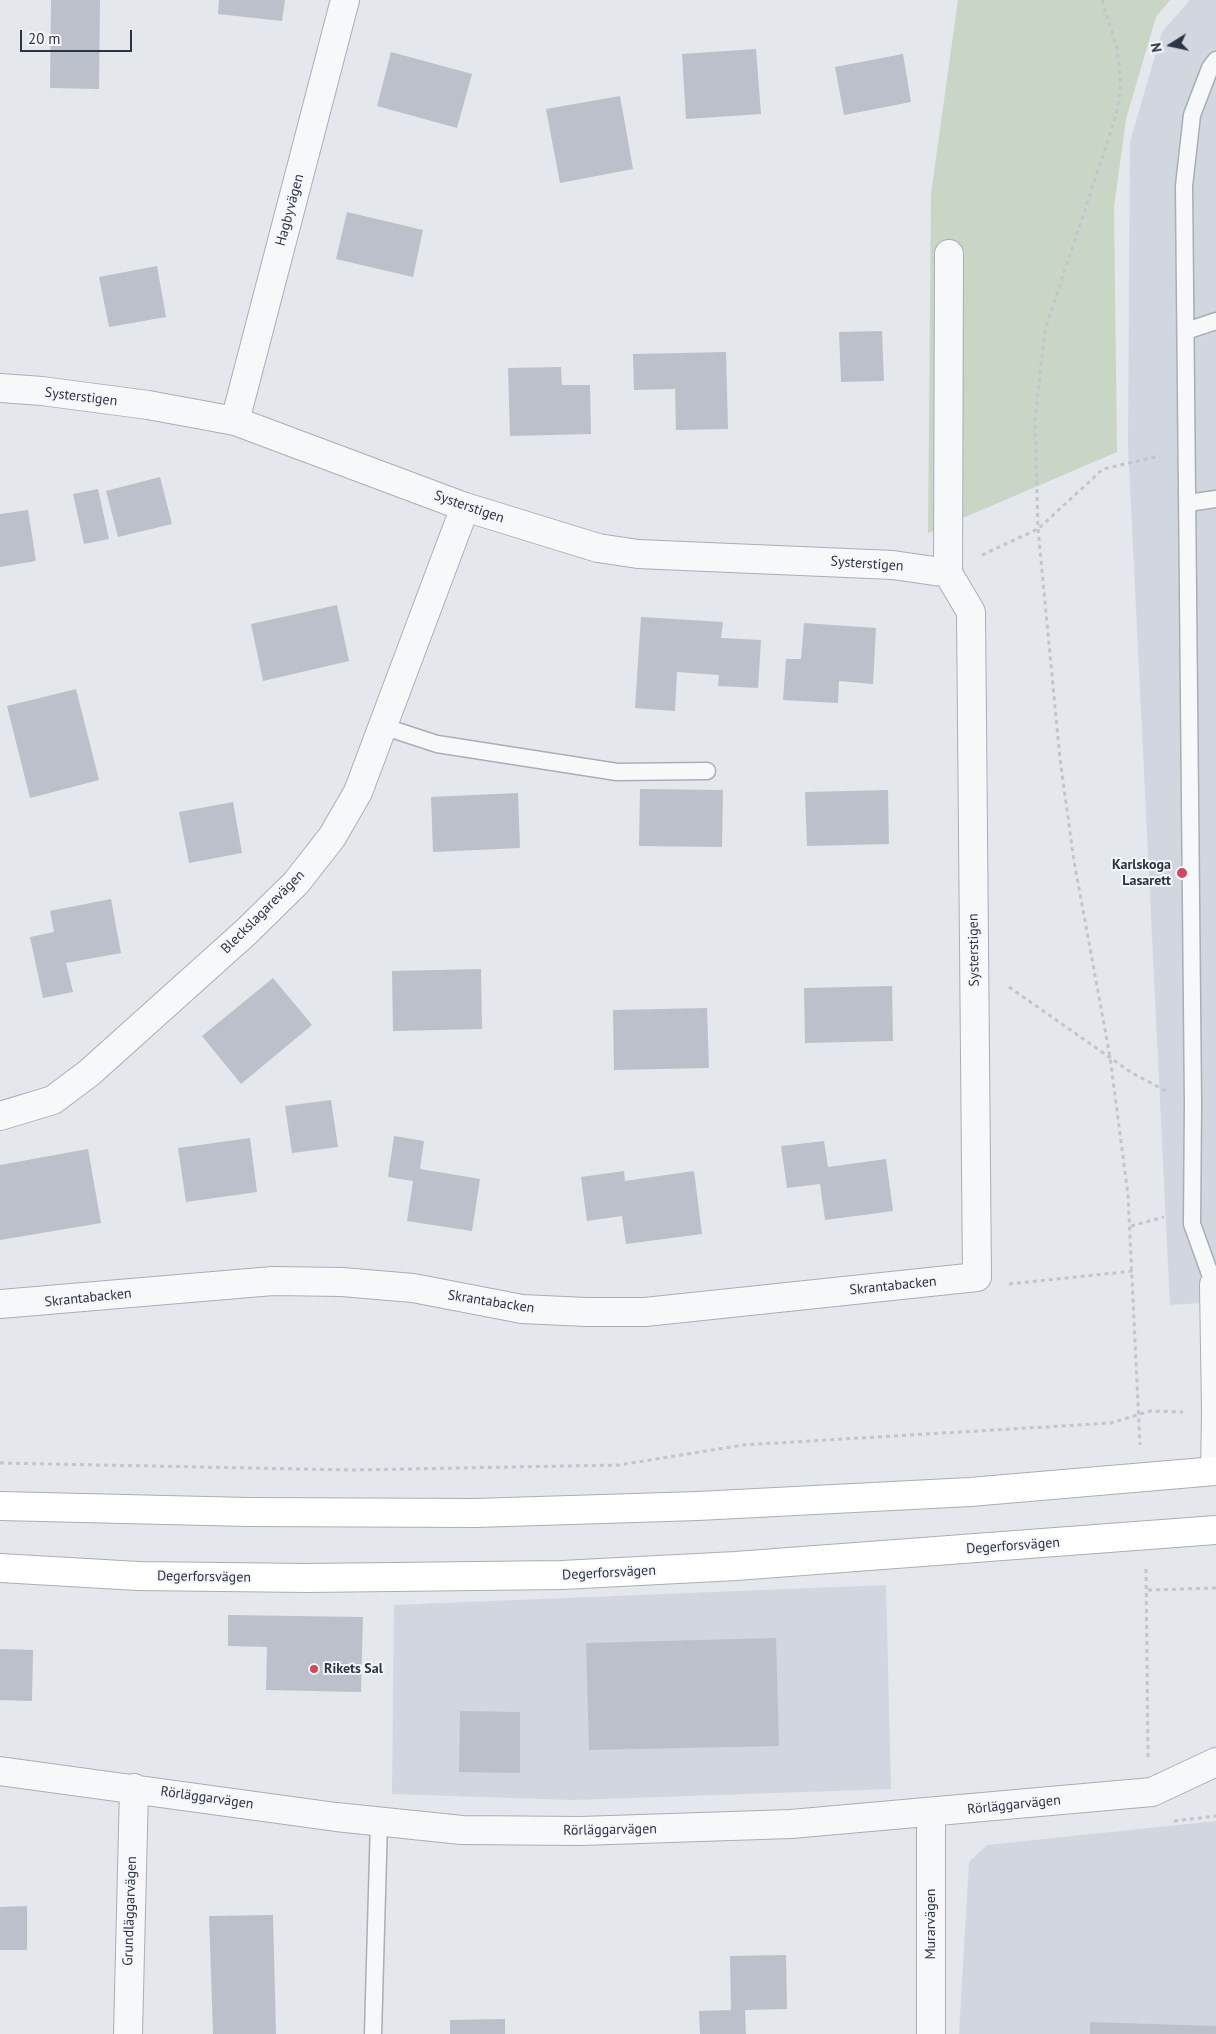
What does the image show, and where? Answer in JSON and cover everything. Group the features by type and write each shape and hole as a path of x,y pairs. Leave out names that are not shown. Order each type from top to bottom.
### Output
{"main road":[{"path":"0,1506 248,1512 475,1513 698,1506 970,1492 1216,1471 1216,1478"},
{"name":"Degerforsvägen","path":"0,1568 148,1576 307,1578 562,1575 736,1566 1216,1530"}],"street":[{"name":"Hagbyvägen","path":"235,421 345,0"},
{"path":"948,573 949,254"},
{"name":"Systerstigen","path":"0,388 42,391 148,405 235,421 465,507 598,548 638,554 893,565 948,573 971,612 977,1275"},
{"name":"Bleckslagarevägen","path":"0,1116 54,1100 89,1073 246,932 296,883 332,837 358,792 465,507"},
{"name":"Skrantabacken","path":"0,1304 273,1281 342,1282 413,1288 522,1309 646,1312 977,1275"},
{"path":"1215,1284 1216,1411"},
{"path":"1216,1415 1216,1471"},
{"name":"Rörläggarvägen","path":"0,1771 379,1821 462,1830 580,1831 791,1824 1152,1792 1216,1762"},
{"name":"Grundläggarvägen","path":"128,2034 134,1788"},
{"name":"Murarvägen","path":"931,1813 931,2034"}],"lane":[{"path":"1215,1284 1192,1224 1194,1104 1184,186 1192,115 1210,68 1216,60"},
{"path":"1186,330 1216,321"},
{"path":"1188,503 1216,499"},
{"path":"382,726 437,744 617,772 707,771"},
{"path":"373,2034 379,1821"}],"path":[{"path":"1102,0 1117,48 1121,84 1116,116 1045,330 1035,420 1038,530 1060,759 1074,861 1110,1057 1128,1195 1133,1271 1133,1325 1138,1415"},
{"path":"948,573 1038,530 1103,469 1187,449"},
{"path":"974,962 1110,1057 1152,1084 1194,1104"},
{"path":"977,1275 1012,1284 1133,1271"},
{"path":"0,1462 352,1470 619,1465 743,1445 1111,1423 1150,1411"},
{"path":"1216,1588 1148,1590 1148,1760 1154,1810 1158,1818 1165,1821 1216,1816"}],"shaded area":[{"name":"Karlskoga Lasarett","path":"1190,0 1216,0 1216,1302 1170,1305 1128,444 1130,142 1162,32"},
{"path":"886,1585 891,1789 572,1800 392,1794 394,1605"},
{"path":"1216,1821 1216,2034 959,2034 969,1862 987,1845"}],"green space":[{"path":"958,0 1170,0 1156,17 1126,119 1114,207 1117,452 928,533 931,194"}],"building":[{"path":"51,0 100,0 99,89 50,88"},
{"path":"219,0 285,0 282,21 218,14"},
{"path":"756,49 761,114 686,119 682,54"},
{"path":"391,52 472,74 457,128 377,106"},
{"path":"903,54 911,102 844,115 835,67"},
{"path":"620,96 633,169 560,183 546,109"},
{"path":"347,212 423,230 413,277 336,259"},
{"path":"157,266 166,317 109,327 99,277"},
{"path":"882,331 884,381 841,382 839,332"},
{"path":"726,352 728,429 676,430 675,389 634,390 633,354"},
{"path":"561,367 562,385 590,385 591,434 510,436 508,368"},
{"path":"160,477 172,524 118,537 106,491"},
{"path":"98,489 109,539 84,544 73,494"},
{"path":"28,510 36,561 0,567 0,514"},
{"path":"337,605 349,661 263,681 251,624"},
{"path":"641,617 723,622 721,638 761,640 758,688 718,686 719,675 677,672 675,711 635,708"},
{"path":"804,623 876,628 873,684 839,681 838,703 783,700 786,659 801,659"},
{"path":"76,689 99,780 30,798 7,706"},
{"path":"640,789 723,790 722,847 639,846"},
{"path":"888,790 889,844 807,846 805,792"},
{"path":"518,793 520,848 433,852 431,797"},
{"path":"233,802 242,853 189,863 179,812"},
{"path":"111,899 121,953 66,963 73,992 43,998 30,937 54,932 50,911"},
{"path":"481,969 482,1029 393,1031 392,971"},
{"path":"273,978 312,1025 241,1084 202,1036"},
{"path":"892,986 893,1041 805,1043 804,988"},
{"path":"707,1008 709,1068 614,1070 613,1010"},
{"path":"331,1100 338,1147 292,1153 285,1106"},
{"path":"394,1136 424,1141 420,1169 480,1179 472,1231 407,1221 413,1181 388,1177"},
{"path":"250,1138 257,1192 186,1202 178,1148"},
{"path":"824,1141 828,1167 886,1159 893,1211 825,1220 820,1184 787,1188 781,1146"},
{"path":"88,1149 101,1223 0,1240 0,1165"},
{"path":"624,1171 625,1181 694,1171 702,1234 626,1244 622,1216 587,1221 581,1177"},
{"name":"Rikets Sal","path":"228,1615 363,1617 361,1692 266,1690 267,1647 228,1646"},
{"path":"776,1638 779,1746 589,1750 586,1643"},
{"path":"0,1649 33,1650 32,1701 0,1700"},
{"path":"460,1711 520,1712 520,1773 459,1772"},
{"path":"27,1906 27,1950 0,1950 0,1907"},
{"path":"273,1915 276,2034 213,2034 209,1916"},
{"path":"786,1955 787,2009 745,2010 746,2034 700,2034 699,2011 731,2010 730,1956"},
{"path":"505,2019 505,2034 450,2034 450,2020"},
{"path":"1090,2022 1216,2026 1216,2034 1090,2034"}],"place":[{"name":"Karlskoga Lasarett","path":"1182,873"},
{"name":"Rikets Sal","path":"314,1669"}]}
